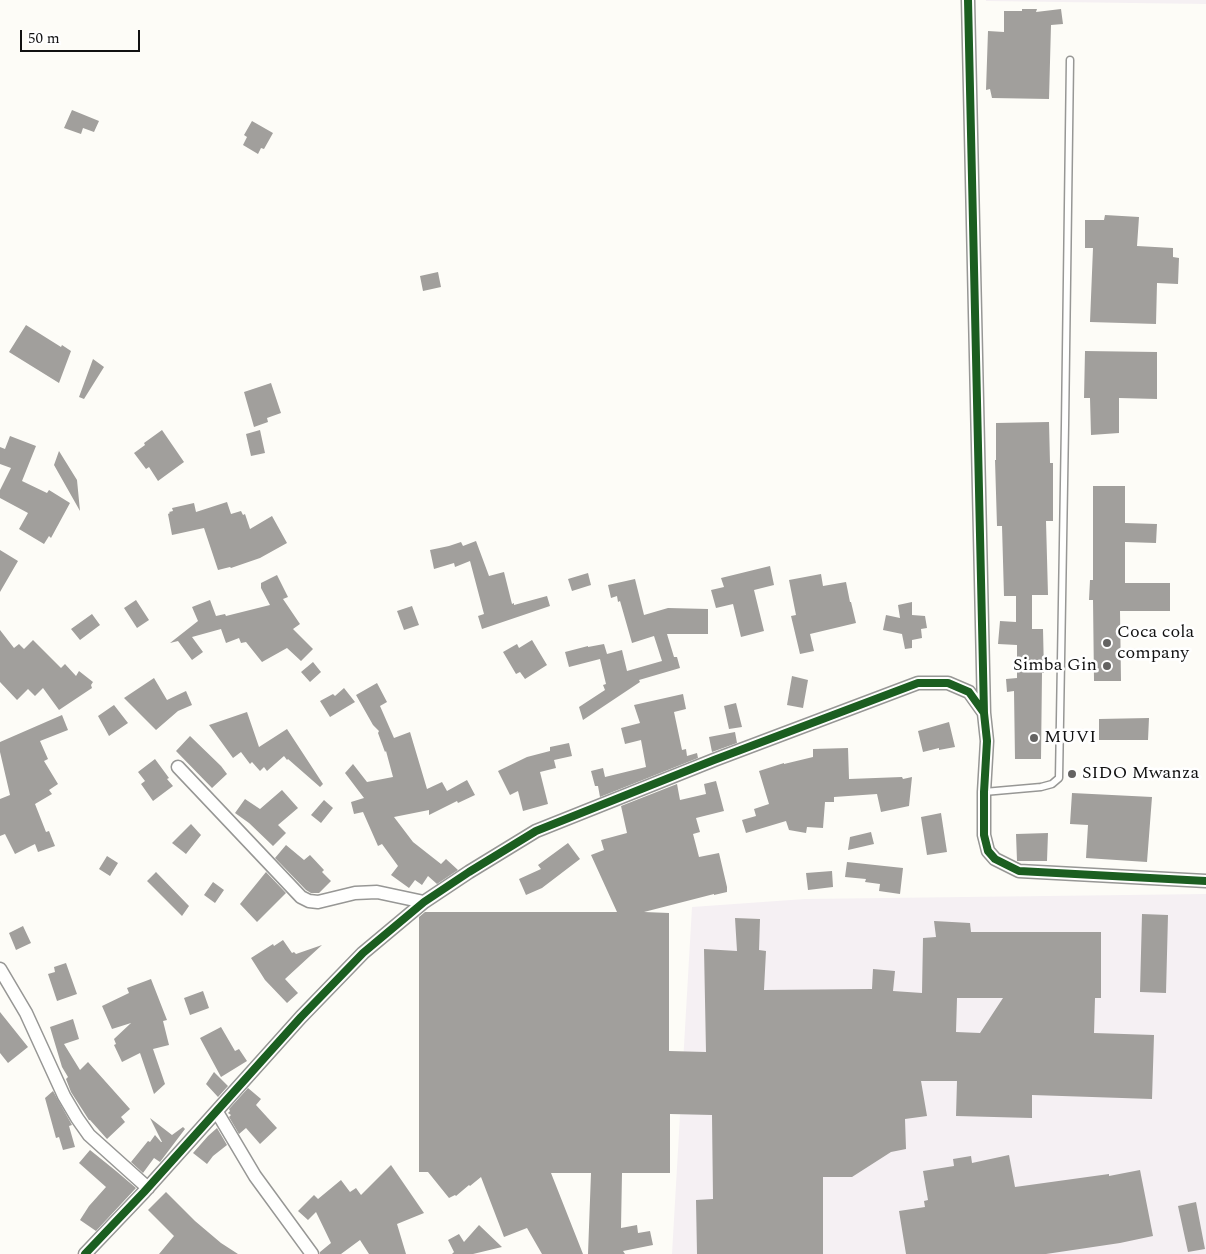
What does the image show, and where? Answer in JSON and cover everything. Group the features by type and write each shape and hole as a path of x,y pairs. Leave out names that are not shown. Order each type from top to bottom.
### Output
{"street":[{"path":"968,0 984,714 987,741 984,835 988,851 995,859 1019,871 1206,881"},
{"path":"85,1254 148,1188 302,1016 363,953 424,902 536,831 714,760 918,683 948,683 969,692 984,714"},
{"path":"178,767 301,897 309,901 318,902 355,893 377,892 424,902"},
{"path":"0,969 26,1013 64,1096 77,1118 89,1135 148,1188"},
{"path":"217,1112 255,1176 312,1254"}],"lane":[{"path":"984,792 1042,787 1052,784 1059,778 1070,60"}],"shaded area":[{"path":"1206,0 1206,4 986,1"},
{"path":"1206,894 1206,1254 672,1254 692,907 805,899"}],"building":[{"path":"1022,9 1037,9 1036,12 1061,9 1063,24 1051,25 1049,99 992,98 990,89 986,90 988,31 1004,32 1004,11 1022,11"},
{"path":"72,110 99,121 94,132 83,128 81,134 64,128"},
{"path":"252,121 273,133 264,149 261,148 258,154 243,145 247,137 244,135"},
{"path":"1105,215 1139,217 1137,246 1173,248 1173,257 1179,258 1178,284 1157,283 1156,324 1090,322 1093,248 1085,248 1085,220 1104,220"},
{"path":"438,272 441,287 423,291 420,276"},
{"path":"26,325 61,347 62,345 71,351 59,383 9,352"},
{"path":"1085,351 1157,352 1157,399 1119,398 1119,433 1091,435 1090,398 1084,398"},
{"path":"93,359 104,367 84,399 79,397"},
{"path":"271,383 281,413 267,418 268,422 254,427 244,392"},
{"path":"1049,422 1050,463 1053,463 1053,521 1046,521 1048,595 1032,595 1032,629 1043,629 1044,673 1042,673 1041,759 1015,759 1014,691 1007,692 1006,679 1017,678 1017,645 998,644 1000,621 1016,622 1016,596 1004,596 1002,526 997,526 996,423"},
{"path":"162,430 184,462 158,481 149,467 146,469 134,453"},
{"path":"260,430 265,453 251,456 246,434"},
{"path":"10,436 36,446 22,481 47,493 49,490 70,503 51,538 49,536 44,544 19,529 28,513 0,498 0,490 11,468 0,464 0,447 5,449"},
{"path":"59,451 77,480 80,511 54,465"},
{"path":"1093,486 1125,486 1125,523 1157,524 1156,543 1125,542 1125,583 1170,583 1170,611 1120,611 1121,681 1094,681 1093,600 1089,600 1090,580 1093,580"},
{"path":"227,502 231,514 241,511 243,515 245,514 250,529 272,516 287,543 260,558 231,568 218,570 204,528 172,535 168,514 173,511 172,508 194,503 196,512"},
{"path":"476,541 489,576 504,572 512,604 547,596 550,606 482,629 478,616 484,614 470,561 455,567 454,563 434,569 430,550 461,542 463,546"},
{"path":"0,550 18,561 0,592"},
{"path":"770,566 774,585 754,590 764,631 741,637 733,604 716,608 711,590 724,587 721,578"},
{"path":"588,573 591,585 572,591 568,579"},
{"path":"821,574 823,586 846,582 856,623 810,634 814,651 800,654 791,616 796,615 789,580"},
{"path":"277,575 288,597 283,599 300,624 293,629 313,649 301,661 287,648 262,662 246,642 241,643 239,638 226,643 221,629 192,637 203,652 192,660 178,641 170,643 198,621 192,607 210,600 216,616 225,614 226,616 270,605 261,588 261,583"},
{"path":"635,579 644,615 668,608 708,609 708,634 667,634 674,657 677,657 680,668 639,680 640,682 583,720 579,707 605,690 603,685 606,684 600,659 569,667 565,652 604,644 607,654 622,650 627,671 662,661 654,636 632,643 620,601 618,602 617,596 611,598 608,585"},
{"path":"136,600 149,620 137,628 124,608"},
{"path":"912,602 912,615 925,616 927,628 921,629 922,638 912,640 912,648 905,649 902,634 883,630 886,615 900,618 898,605"},
{"path":"412,606 419,625 404,630 397,611"},
{"path":"92,614 100,625 80,640 71,629"},
{"path":"0,630 14,648 19,644 24,649 33,640 61,668 65,664 76,676 79,671 93,682 92,688 59,710 43,688 35,696 28,689 17,700 0,682"},
{"path":"532,640 547,665 525,679 520,672 516,674 503,652 517,644 519,648"},
{"path":"313,662 321,672 310,682 301,672"},
{"path":"792,676 808,680 803,708 787,705"},
{"path":"154,678 167,700 186,691 192,705 178,711 156,730 124,698"},
{"path":"377,683 387,702 380,706 394,738 410,732 427,789 442,782 447,791 467,780 475,795 458,803 457,801 429,815 429,810 394,817 413,842 441,864 446,859 458,870 437,884 428,876 422,885 415,880 409,888 391,875 398,866 382,844 378,846 363,812 354,814 351,802 364,798 345,773 353,764 367,782 393,777 386,751 378,733 379,731 373,725 356,695"},
{"path":"344,688 355,702 330,717 320,701 333,694 335,696"},
{"path":"683,694 686,709 674,712 682,750 686,749 687,756 697,753 698,758 600,797 598,786 595,786 591,771 603,768 605,777 646,767 641,740 625,744 621,728 640,723 634,705"},
{"path":"736,703 742,727 729,729 724,706"},
{"path":"114,705 128,723 109,736 98,716"},
{"path":"247,712 259,747 287,729 323,784 320,787 284,756 267,771 264,767 260,771 252,762 250,764 241,752 233,758 209,725"},
{"path":"62,715 68,730 40,741 48,759 44,761 58,784 49,790 52,794 35,804 46,832 49,831 55,846 38,852 35,844 15,854 5,834 0,836 0,799 10,795 0,752 0,742"},
{"path":"1149,718 1148,740 1099,740 1099,719"},
{"path":"949,722 955,747 923,752 918,731"},
{"path":"735,732 737,743 712,752 709,737"},
{"path":"190,736 227,774 212,788 176,751"},
{"path":"569,743 572,756 554,760 556,768 540,772 548,804 523,811 518,791 510,795 498,771 527,757 550,751 550,747"},
{"path":"848,748 849,779 902,777 903,779 912,777 909,806 881,812 877,794 834,797 834,802 825,802 823,828 807,827 806,833 789,830 786,821 746,833 742,820 756,816 754,809 769,804 759,771 813,757 813,749"},
{"path":"155,759 173,786 153,801 141,784 145,781 138,772"},
{"path":"716,781 724,811 696,818 700,832 693,834 699,857 719,853 727,892 644,912 669,913 669,1051 706,1052 704,949 737,951 735,918 760,919 759,950 766,951 764,990 872,989 873,969 895,971 893,991 922,993 923,938 936,937 934,921 970,923 971,932 1101,932 1101,998 1095,998 1094,1033 1154,1035 1152,1099 1032,1095 1032,1118 956,1116 957,1081 921,1081 927,1116 905,1119 906,1149 891,1152 852,1177 823,1177 823,1254 697,1254 696,1200 713,1199 712,1115 670,1114 670,1173 622,1173 621,1228 637,1225 638,1233 650,1231 653,1245 623,1251 625,1254 588,1254 591,1173 551,1173 583,1254 542,1254 527,1228 504,1237 481,1177 456,1196 449,1198 428,1172 419,1172 419,917 425,912 617,912 591,855 604,850 601,840 627,833 621,806 677,784 680,800 706,794 704,784","holes":["957,998 1003,998 980,1033 956,1032"]},
{"path":"282,790 298,808 278,825 286,833 273,846 249,823 235,813 245,799 260,809"},
{"path":"1072,793 1152,797 1147,862 1086,858 1088,825 1070,824"},
{"path":"324,800 333,808 321,823 311,815"},
{"path":"941,813 947,852 927,855 921,817"},
{"path":"191,824 201,835 186,854 172,843"},
{"path":"871,832 874,844 848,850 850,837"},
{"path":"1048,833 1047,861 1017,861 1016,834"},
{"path":"568,843 580,859 542,888 526,895 519,879 541,869 538,865"},
{"path":"286,845 304,860 310,855 324,870 322,872 331,881 319,893 311,893 306,890 275,858"},
{"path":"107,856 118,863 110,876 99,869"},
{"path":"847,862 903,868 900,894 879,891 880,884 865,882 866,879 845,877"},
{"path":"832,871 833,887 808,890 806,873"},
{"path":"156,872 189,906 182,916 147,881"},
{"path":"266,872 286,893 257,922 240,904"},
{"path":"213,882 224,890 215,903 204,895"},
{"path":"1142,914 1168,915 1166,993 1140,992"},
{"path":"23,926 31,943 16,950 9,933"},
{"path":"283,940 292,953 296,954 322,945 285,979 298,993 287,1003 265,980 251,958"},
{"path":"66,963 77,994 57,1001 48,974 55,972 54,967"},
{"path":"151,979 167,1020 163,1021 169,1045 153,1049 165,1084 154,1094 140,1053 122,1062 114,1045 116,1044 114,1039 131,1023 112,1029 102,1006 129,993 127,988"},
{"path":"203,991 209,1008 190,1015 184,998"},
{"path":"0,1012 28,1047 8,1063 0,1053"},
{"path":"73,1019 79,1039 64,1044 80,1070 88,1062 130,1109 121,1117 125,1122 107,1139 89,1120 71,1092 66,1079 68,1077 62,1067 50,1027"},
{"path":"221,1027 235,1051 239,1049 247,1061 221,1077 200,1038"},
{"path":"214,1072 228,1086 218,1097 206,1084"},
{"path":"248,1088 261,1099 256,1105 277,1128 260,1144 246,1128 239,1134 229,1117 231,1115 228,1113 229,1109"},
{"path":"53,1091 72,1125 69,1126 75,1147 63,1150 59,1137 56,1138 45,1098"},
{"path":"150,1118 172,1135 183,1127 185,1129 160,1162 154,1158 143,1173 131,1162 155,1135 162,1142"},
{"path":"217,1128 227,1145 213,1156 207,1164 193,1153"},
{"path":"90,1150 136,1188 96,1231 80,1220 89,1206 106,1187 79,1163"},
{"path":"1009,1155 1015,1187 1109,1174 1109,1176 1140,1170 1153,1236 1046,1254 906,1254 899,1211 925,1207 924,1201 928,1200 923,1171 954,1166 953,1159 971,1156 972,1163"},
{"path":"391,1165 424,1213 397,1224 406,1254 369,1254 360,1240 341,1254 320,1254 331,1243 316,1212 308,1220 298,1211 314,1195 318,1199 341,1180 350,1192 356,1188 361,1195"},
{"path":"166,1192 195,1221 221,1243 238,1254 159,1254 174,1236 148,1210"},
{"path":"1196,1202 1205,1249 1188,1252 1178,1206"},
{"path":"479,1225 502,1247 473,1254 452,1254 454,1252 448,1240 459,1234 464,1242"}],"cycle path":[{"path":"968,0 984,713"},
{"path":"85,1254 144,1192 301,1017 363,953 424,902 536,831 714,760 918,683 948,683 969,692 984,713 987,741 984,835 988,851 995,859 1019,871 1206,881"}],"place":[{"name":"Coca cola company","path":"1107,643"},
{"name":"Simba Gin","path":"1107,666"},
{"name":"MUVI","path":"1034,738"},
{"name":"SIDO Mwanza","path":"1072,774"}]}
